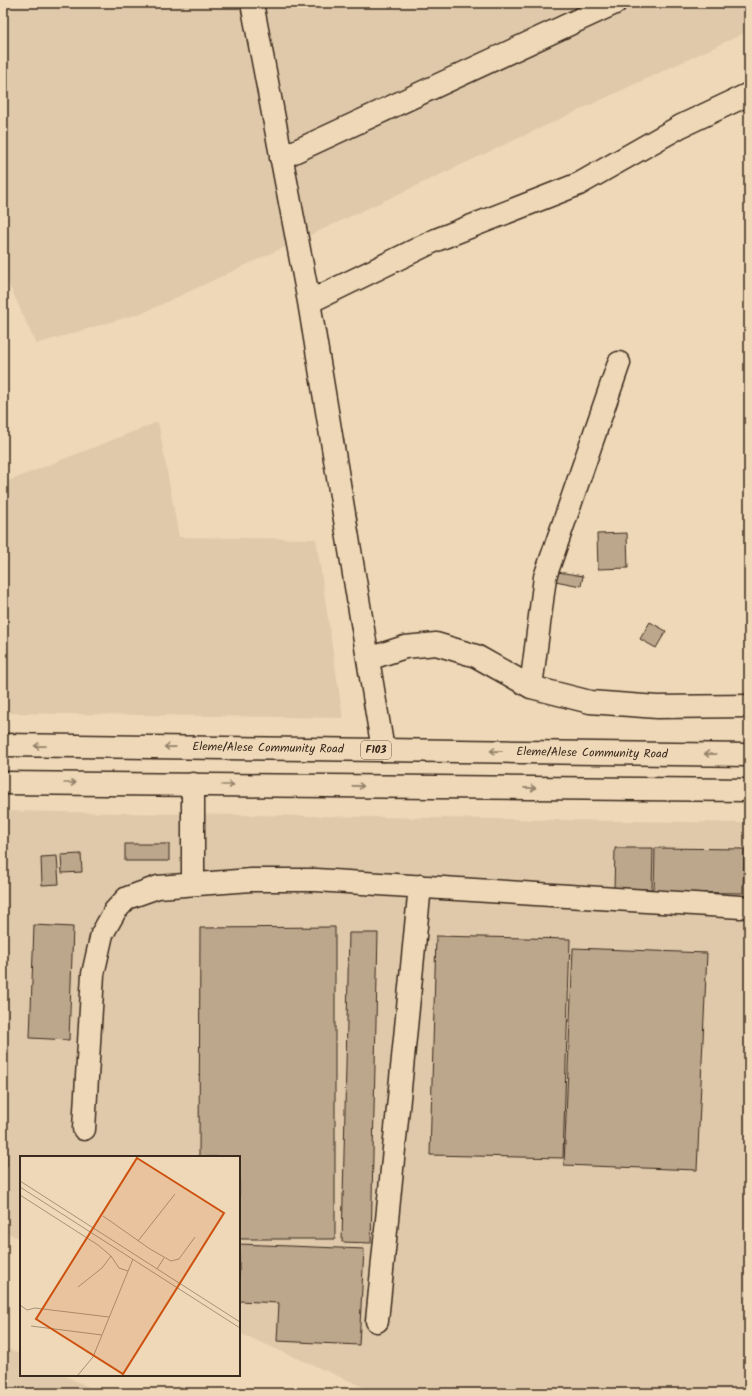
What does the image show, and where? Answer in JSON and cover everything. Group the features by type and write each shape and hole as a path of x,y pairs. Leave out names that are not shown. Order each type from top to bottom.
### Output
{"main road":[{"path":"252,3 309,302 383,750"},
{"path":"281,158 615,3"},
{"path":"309,302 436,240 579,184 681,126 749,94"},
{"path":"531,688 545,577 619,363"},
{"path":"368,659 404,647 436,644 476,656 531,688 590,702 657,707 749,706"},
{"name":"Eleme/Alese Community Road","path":"3,745 749,755"},
{"path":"3,783 749,790"},
{"path":"193,784 193,884"},
{"path":"84,1129 93,974 102,934 114,911 127,898 158,887 250,880 316,880 741,907"},
{"path":"377,1321 420,886"}],"shaded area":[{"path":"3,3 749,3 749,31 145,312 36,344 3,271"},
{"path":"158,422 179,537 316,539 343,718 3,713 3,483"},
{"path":"3,811 749,823 749,1393 377,1393 240,1333 240,1156 20,1156 20,1239 3,1231"},
{"path":"3,1347 20,1355 20,1376 65,1376 101,1393 3,1393"}],"building":[{"path":"627,533 628,568 598,569 597,534"},
{"path":"552,571 583,576 581,586 550,580"},
{"path":"650,622 666,631 656,648 640,639"},
{"path":"125,844 169,844 169,861 125,861"},
{"path":"615,848 653,848 652,889 614,889"},
{"path":"655,848 744,849 743,893 654,892"},
{"path":"81,854 82,872 62,873 61,855"},
{"path":"57,856 59,884 42,885 41,857"},
{"path":"3,917 7,1166 3,1166"},
{"path":"34,925 73,927 69,1040 30,1038"},
{"path":"335,927 335,1239 240,1239 240,1156 199,1156 200,928"},
{"path":"349,933 378,933 371,1243 342,1242"},
{"path":"436,936 570,939 563,1158 430,1155"},
{"path":"573,948 707,953 697,1170 564,1165"},
{"path":"240,1244 364,1249 359,1345 277,1341 279,1303 240,1301"}]}
